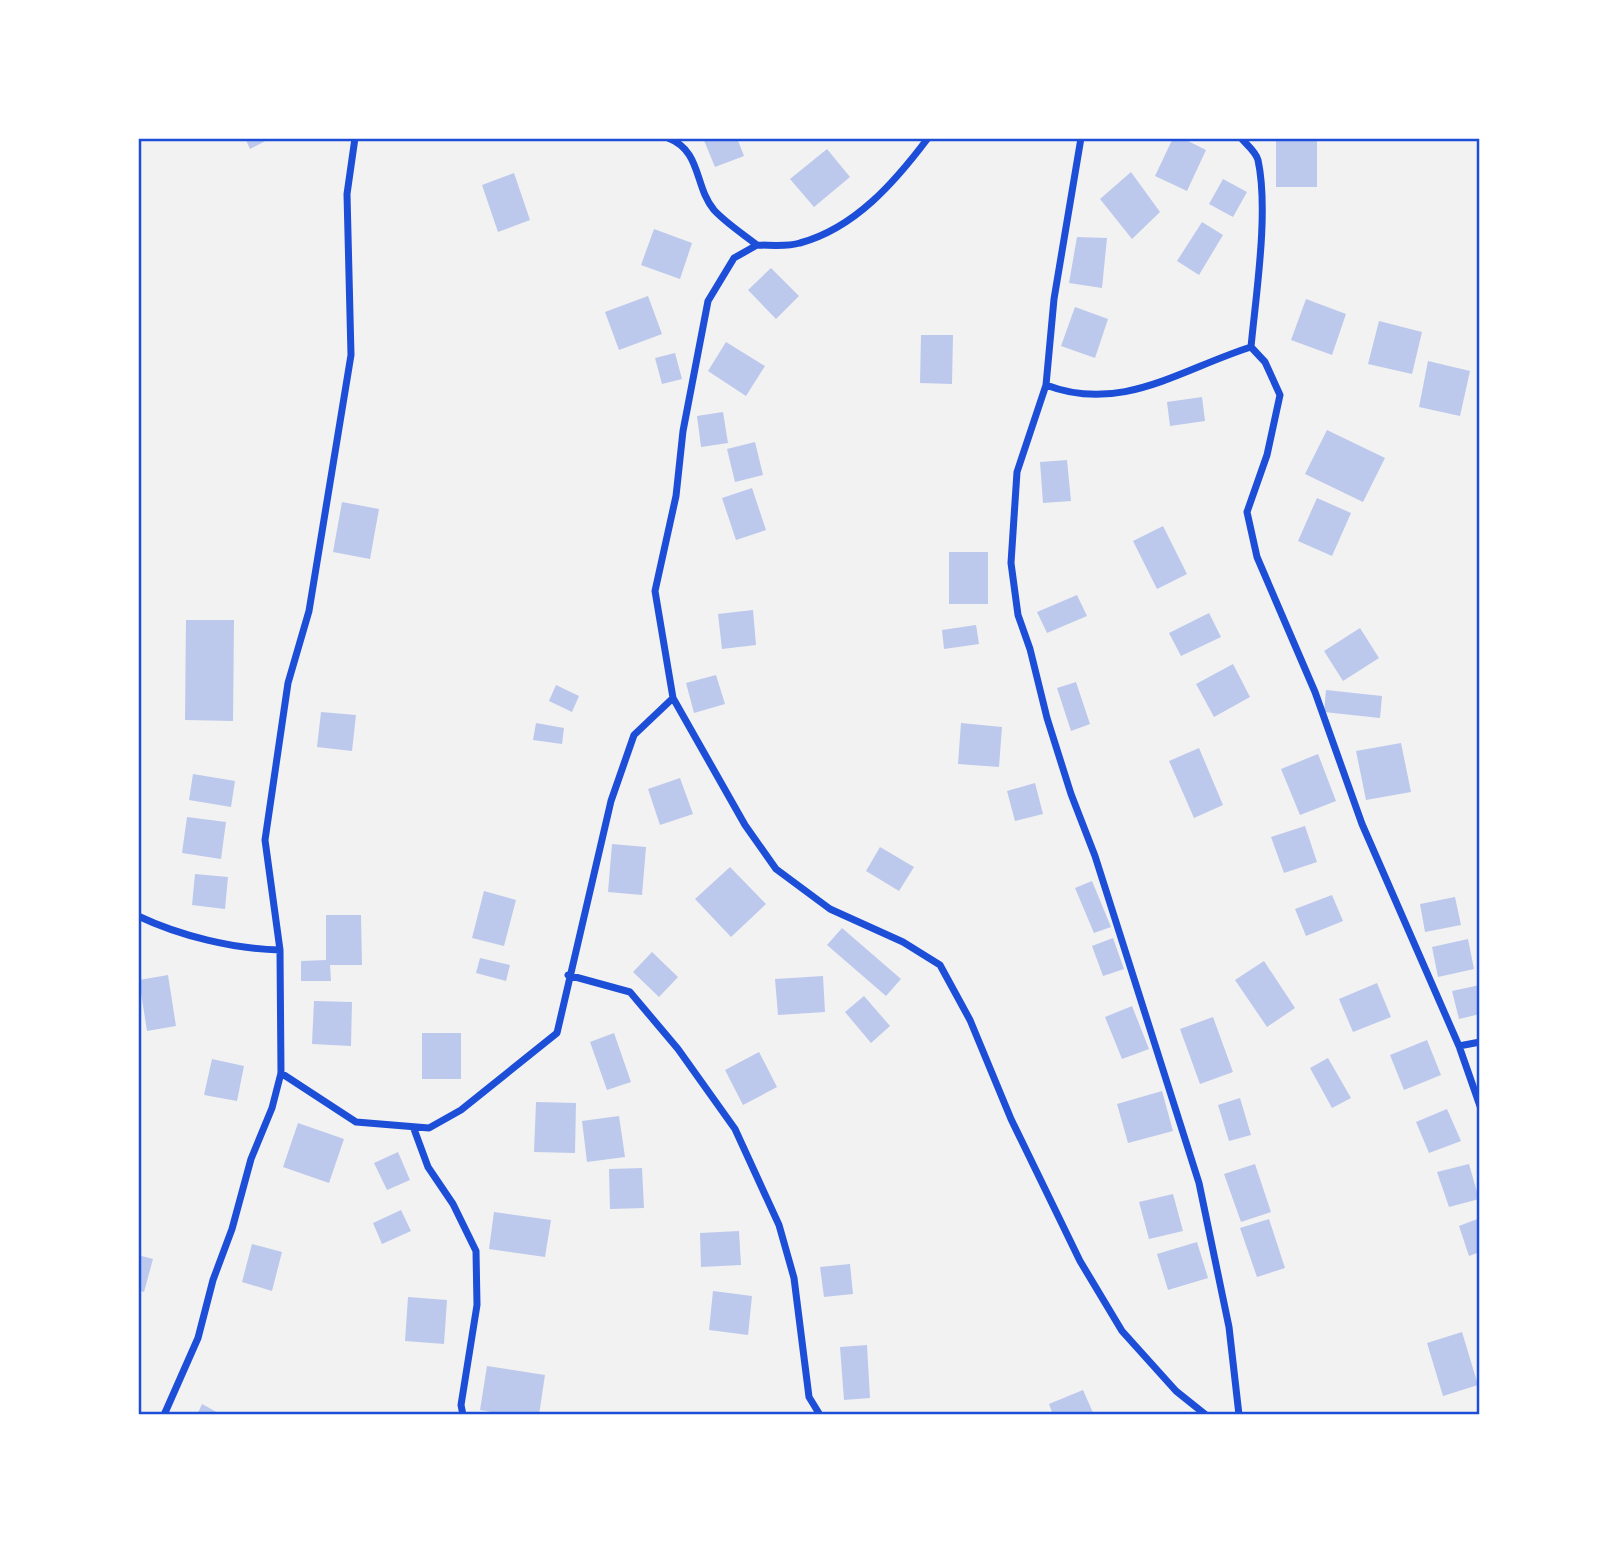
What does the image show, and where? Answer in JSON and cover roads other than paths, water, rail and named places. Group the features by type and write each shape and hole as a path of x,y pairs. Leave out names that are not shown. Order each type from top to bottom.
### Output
{"street":[{"path":"164,1415 198,1338 213,1280 232,1228 251,1159 272,1108 281,1073 280,950 265,840 288,682 309,611 351,355 347,194 355,138"},
{"path":"668,138 680,143 692,156 712,208 757,245"},
{"path":"928,138 869,205 833,232 798,244 757,245 734,258 708,301 683,431 676,496 655,591 673,698 745,825 776,869 830,909 903,942 940,965 970,1020 1011,1119 1080,1261 1122,1331 1176,1391 1206,1415"},
{"path":"1081,138 1054,299 1046,385 1017,472 1011,563 1018,615 1070,794 1095,856 1199,1183 1229,1327 1239,1415"},
{"path":"1241,138 1257,157 1260,183 1260,253 1251,347 1265,362 1280,396 1267,455 1247,512 1257,557 1315,692 1362,824 1459,1046 1480,1106"},
{"path":"1046,385 1071,395 1139,390 1251,347"},
{"path":"281,1073 356,1122 414,1129 429,1128 461,1110 557,1033 568,975 611,801 634,735 673,698"},
{"path":"138,916 159,926 257,950 280,950"},
{"path":"568,975 630,992 678,1049 735,1129 779,1225 794,1278 808,1397 820,1415"},
{"path":"1459,1046 1480,1042"},
{"path":"414,1129 428,1167 453,1204 476,1251 477,1305 461,1405 463,1415"}]}
